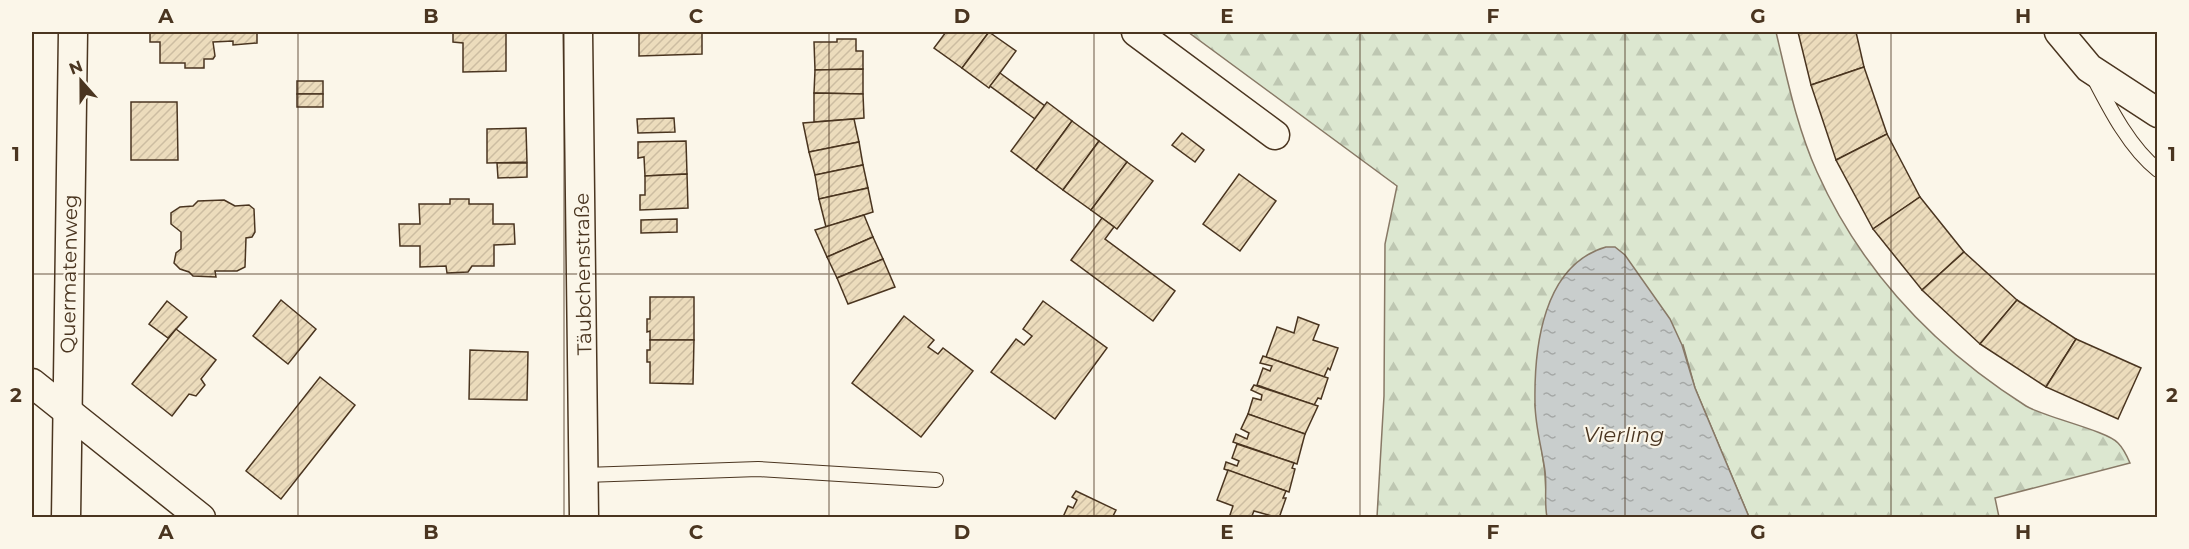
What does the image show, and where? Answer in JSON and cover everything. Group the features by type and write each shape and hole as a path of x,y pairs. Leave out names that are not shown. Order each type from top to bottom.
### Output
{"street":[{"name":"Quermatenweg","path":"66,518 73,32"},
{"name":"Täubchenstraße","path":"578,32 584,518"},
{"path":"1136,32 1275,135"},
{"path":"2059,32 2089,68 2157,113"},
{"path":"32,383 201,518"}],"lane":[{"path":"2089,68 2110,107 2157,170"},
{"path":"585,476 758,469 936,480"}],"green space":[{"path":"1188,32 1776,32 1798,120 1817,172 1835,208 1878,274 1931,332 1960,359 1992,383 2026,406 2112,438 2122,447 2130,463 1995,498 1999,517 1749,517 1695,388 1683,345 1535,404 1545,473 1547,517 1377,517 1384,396 1385,244 1397,186"}],"water":[{"name":"Vierling","path":"1606,247 1615,247 1625,255 1670,319 1682,345 1695,388 1749,517 1547,517 1545,471 1535,412 1535,381 1540,334 1546,311 1568,271 1585,257"}],"building":[{"path":"150,32 257,32 257,43 233,45 233,41 213,42 215,56 213,59 204,59 204,68 185,68 185,63 160,63 160,42 150,42"},
{"path":"453,32 506,32 506,71 463,72 463,43 453,42"},
{"path":"639,32 702,32 702,54 639,56"},
{"path":"946,32 989,32 962,68 934,48"},
{"path":"989,32 1016,51 989,88 962,68"},
{"path":"1798,32 1856,32 1864,67 1811,85"},
{"path":"837,39 856,39 856,51 863,51 863,69 815,70 814,42 837,42"},
{"path":"1864,67 1887,134 1836,160 1811,85"},
{"path":"863,69 863,94 814,93 815,70"},
{"path":"1000,73 1045,106 1035,119 990,86"},
{"path":"297,81 323,81 323,94 297,94"},
{"path":"814,93 863,94 864,118 814,122"},
{"path":"297,94 323,94 323,107 297,107"},
{"path":"131,102 177,102 178,160 131,160"},
{"path":"1047,102 1072,121 1036,170 1011,151"},
{"path":"674,118 675,132 638,133 637,119"},
{"path":"854,119 859,142 809,152 803,123"},
{"path":"1072,121 1099,141 1063,190 1036,170"},
{"path":"526,128 527,162 487,163 487,129"},
{"path":"1182,133 1204,150 1195,162 1172,145"},
{"path":"1887,134 1920,197 1873,229 1836,160"},
{"path":"686,141 687,174 645,176 644,157 638,158 638,142"},
{"path":"1099,141 1127,162 1091,210 1063,190"},
{"path":"859,142 863,165 815,175 809,152"},
{"path":"1127,162 1153,181 1117,229 1091,210"},
{"path":"497,163 527,163 527,177 498,178"},
{"path":"863,165 868,188 819,199 815,175"},
{"path":"687,174 688,208 640,210 640,195 645,195 645,176"},
{"path":"1239,174 1276,201 1240,251 1203,224"},
{"path":"868,188 873,212 826,227 819,199"},
{"path":"1920,197 1964,252 1922,290 1873,229"},
{"path":"450,199 469,199 469,204 493,204 493,224 514,224 515,244 494,245 494,266 472,266 468,272 447,273 446,266 420,267 420,246 400,246 399,224 420,224 419,204 450,204"},
{"path":"224,200 235,206 249,205 254,209 255,232 252,237 246,238 245,267 237,271 215,271 216,277 193,276 174,263 176,253 181,249 181,232 171,224 171,213 180,207 193,206 198,201"},
{"path":"864,215 873,237 827,257 815,230"},
{"path":"1102,218 1114,227 1105,239 1175,291 1153,321 1071,260"},
{"path":"677,219 677,232 641,233 641,220"},
{"path":"873,237 883,259 837,278 827,257"},
{"path":"1964,252 2017,300 1980,344 1922,290"},
{"path":"883,259 895,287 848,304 837,278"},
{"path":"650,297 694,297 694,340 650,340 650,331 647,332 647,319 650,319"},
{"path":"281,300 316,329 288,364 253,336"},
{"path":"2017,300 2076,339 2046,387 1980,344"},
{"path":"167,301 187,317 168,338 149,324"},
{"path":"1043,301 1107,348 1055,419 991,372 1016,339 1024,345 1032,336 1023,329"},
{"path":"904,316 934,340 928,347 938,354 943,348 973,371 921,437 852,383"},
{"path":"1298,317 1319,325 1313,340 1338,348 1330,370 1328,368 1324,377 1266,357 1277,327 1294,333"},
{"path":"176,329 216,360 201,379 205,385 196,396 189,394 172,416 132,384"},
{"path":"2076,339 2141,368 2118,419 2046,387"},
{"path":"650,340 694,340 693,384 650,383 650,362 647,362 647,350 650,350"},
{"path":"470,350 528,352 527,400 469,399"},
{"path":"1263,356 1328,378 1321,399 1318,398 1314,405 1257,385 1263,368 1270,371 1272,366 1260,363"},
{"path":"320,377 355,405 281,499 246,471"},
{"path":"1254,385 1318,406 1305,434 1248,414 1253,398 1261,400 1262,395 1251,390"},
{"path":"1248,414 1305,434 1297,464 1233,442 1236,434 1247,439 1249,433 1241,429"},
{"path":"1237,444 1294,463 1292,468 1295,469 1289,492 1224,469 1226,462 1237,466 1239,461 1232,458"},
{"path":"1228,470 1286,491 1279,518 1254,511 1251,518 1229,518 1233,506 1217,500"},
{"path":"1076,491 1116,510 1112,518 1063,517 1068,506 1073,508 1077,500 1072,497"}]}
